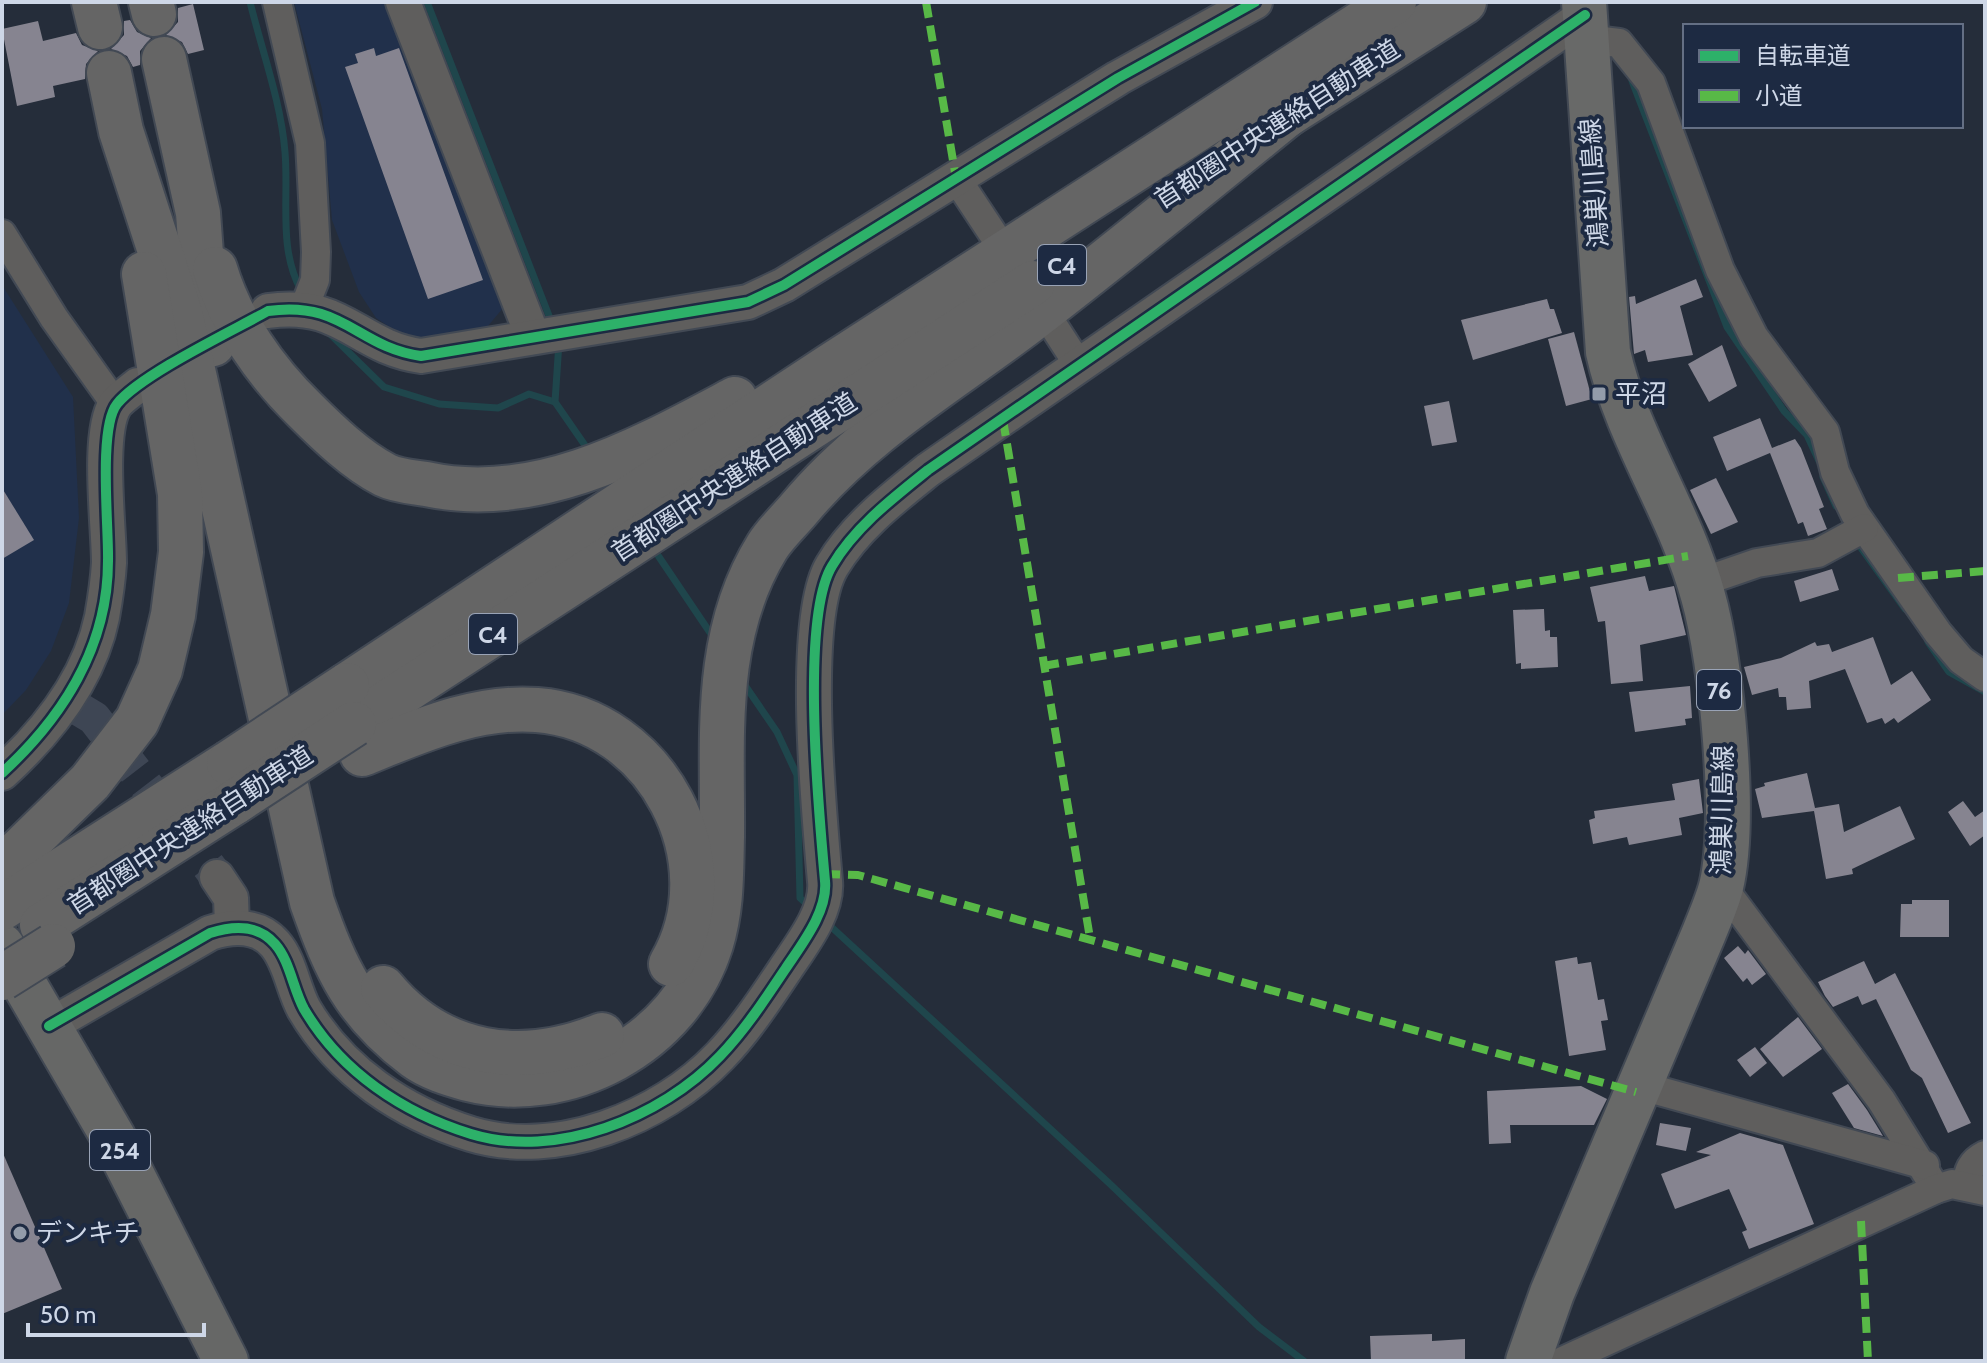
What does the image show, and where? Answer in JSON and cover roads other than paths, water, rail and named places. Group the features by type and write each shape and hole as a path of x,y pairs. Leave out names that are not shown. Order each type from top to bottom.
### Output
{"highway":[{"name":"首都圏中央連絡自動車道","path":"2,948 21,901 235,795 355,721 634,519 830,366 1025,283 1394,2"},
{"name":"首都圏中央連絡自動車道","path":"634,519 1025,283 1464,2"},
{"path":"164,59 198,213 221,291 270,376 331,436 386,476 442,488 507,490 574,474 657,441 789,371 830,366"},
{"path":"21,901 90,782 137,721 160,670 173,615 181,552 180,494 109,73"},
{"path":"121,131 181,316 312,902 336,968 364,1010 417,1058 449,1074 491,1084 528,1086 567,1080 630,1050 670,1013 697,976 711,947 721,906 721,739 728,650 767,547 827,475 913,402 1025,283"},
{"path":"198,213 205,308 255,540 338,901 368,970 397,1005 436,1032 475,1050 503,1053 557,1051 601,1035 655,993 679,951 688,918 690,874 682,821 666,786 629,746 575,716 535,709 445,721 355,721 235,795"},
{"name":"C4","path":"2,978 21,901 235,795"},
{"name":"254","path":"2,948 113,1137 226,1361"},
{"name":"254","path":"2,1005 83,1142 193,1361"}],"main road":[{"name":"鴻巣川島線","path":"1528,1361 1721,885 1726,832 1722,711 1699,583 1616,392 1608,352 1585,19"}],"street":[{"path":"277,2 310,143 316,252 314,311"},
{"path":"403,2 548,335"},
{"path":"268,311 314,311 400,353 421,356 748,302 784,285 1118,78 1255,2"},
{"path":"49,1026 210,933 232,926 255,930 275,944 305,1010 337,1053 374,1087 417,1115 475,1135 533,1142 604,1130 675,1094 719,1057 751,1018 812,928 826,889 817,773 816,627 821,593 831,567 852,538 887,503 1078,364 1585,19 1619,43 1651,83 1720,270 1754,337 1825,432 1835,472 1857,533 1961,660 1985,677"},
{"path":"956,178 1078,364"},
{"path":"2,234 54,318 127,395 108,446 109,564 101,620 72,705 2,773"},
{"path":"1699,583 1757,563 1818,553 1857,533"},
{"path":"217,877 231,898 232,926"},
{"path":"1721,885 1817,1010 1931,1177"},
{"path":"1638,1085 1976,1189"},
{"path":"1976,1189 1968,1170 1976,1159 1985,1155"},
{"path":"1563,1361 1931,1177"}],"waterway":[{"path":"250,2 280,114 285,152 289,258 301,290"},
{"path":"427,2 553,326"},
{"path":"1632,81 1727,327 1784,411 1807,435 1819,461"},
{"path":"327,331 384,387 439,404 498,408 529,394 555,402"},
{"path":"559,342 555,402 591,454"},
{"path":"1823,477 1836,506"},
{"path":"1856,541 1905,609"},
{"path":"653,548 715,640"},
{"path":"1928,642 1949,672 1985,692"},
{"path":"742,681 777,732 797,775 800,898 811,908"},
{"path":"826,922 1109,1183 1259,1327 1304,1361"}],"tunnel":[{"path":"79,709 94,718 217,877"}],"place":[{"name":"平沼","path":"1599,394"},
{"name":"デンキチ","path":"20,1233"}]}
